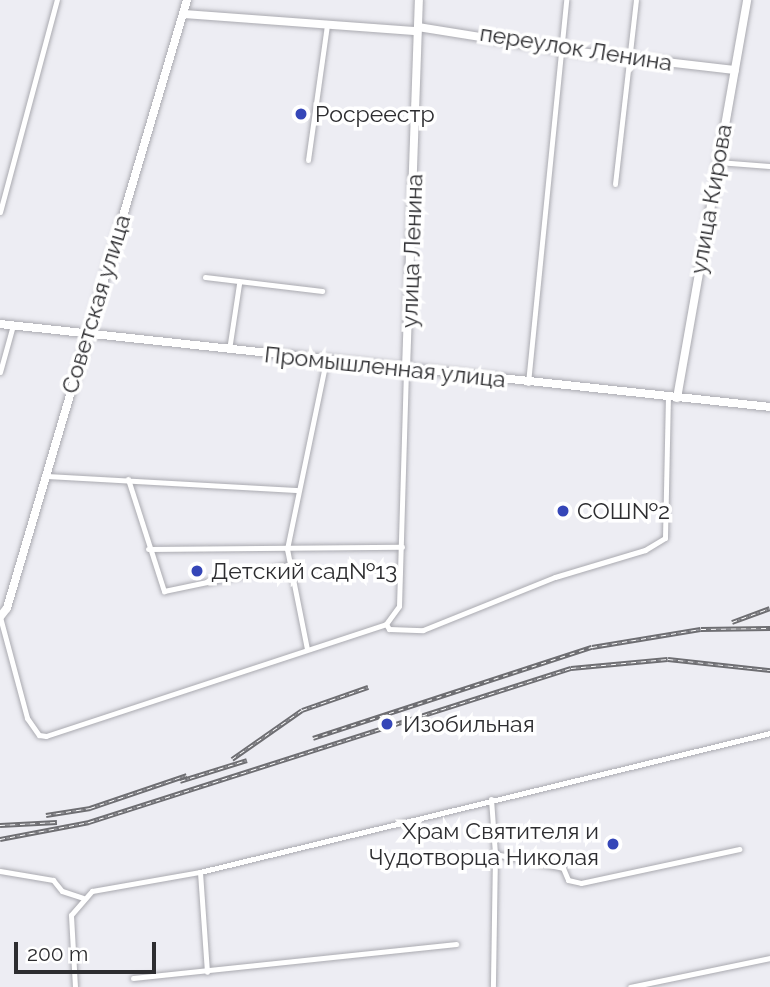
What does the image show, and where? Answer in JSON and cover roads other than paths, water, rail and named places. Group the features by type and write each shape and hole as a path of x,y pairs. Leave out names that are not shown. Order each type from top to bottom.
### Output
{"street":[{"path":"0,212 57,0"},
{"name":"улица Ленина","path":"386,624 399,606 419,0"},
{"path":"528,383 566,0"},
{"path":"615,184 626,58 636,0"},
{"name":"улица Кирова","path":"386,624 389,629 423,630 541,586 555,577 645,550 665,538 672,398 747,0"},
{"name":"Советская улица","path":"0,617 7,608 184,14 184,1"},
{"name":"переулок Ленина","path":"184,14 418,29 562,50 735,70"},
{"path":"308,160 327,25"},
{"path":"716,162 770,166"},
{"path":"205,277 239,284 322,291"},
{"path":"229,350 239,284"},
{"name":"Промышленная улица","path":"0,324 770,407"},
{"path":"0,372 13,325"},
{"path":"307,649 286,549 326,360"},
{"path":"45,476 299,490"},
{"path":"128,479 148,549 164,591 288,565"},
{"path":"148,549 402,547"},
{"path":"0,617 27,718 39,735 46,736 386,624"},
{"path":"75,987 71,915 83,898 92,891 200,872 770,733"},
{"path":"491,799 495,854 493,987"},
{"path":"495,854 563,868 568,880 581,883 739,849"},
{"path":"0,871 53,880 62,891 83,898"},
{"path":"200,872 207,972"},
{"path":"133,978 456,944"},
{"path":"630,987 770,958"}],"railway":[{"path":"732,622 770,608"},
{"path":"313,738 592,647 701,629 770,628"},
{"path":"0,839 89,822 571,668 668,659 770,670"},
{"path":"232,759 302,710 368,687"},
{"path":"180,781 247,760"},
{"path":"46,815 90,808 187,775"},
{"path":"0,825 57,822"}],"place":[{"name":"Росреестр","path":"301,114"},
{"name":"СОШ№2","path":"563,511"},
{"name":"Детский сад№13","path":"197,571"},
{"name":"Изобильная","path":"387,724"},
{"name":"Храм Святителя и Чудотворца Николая","path":"613,844"}]}
